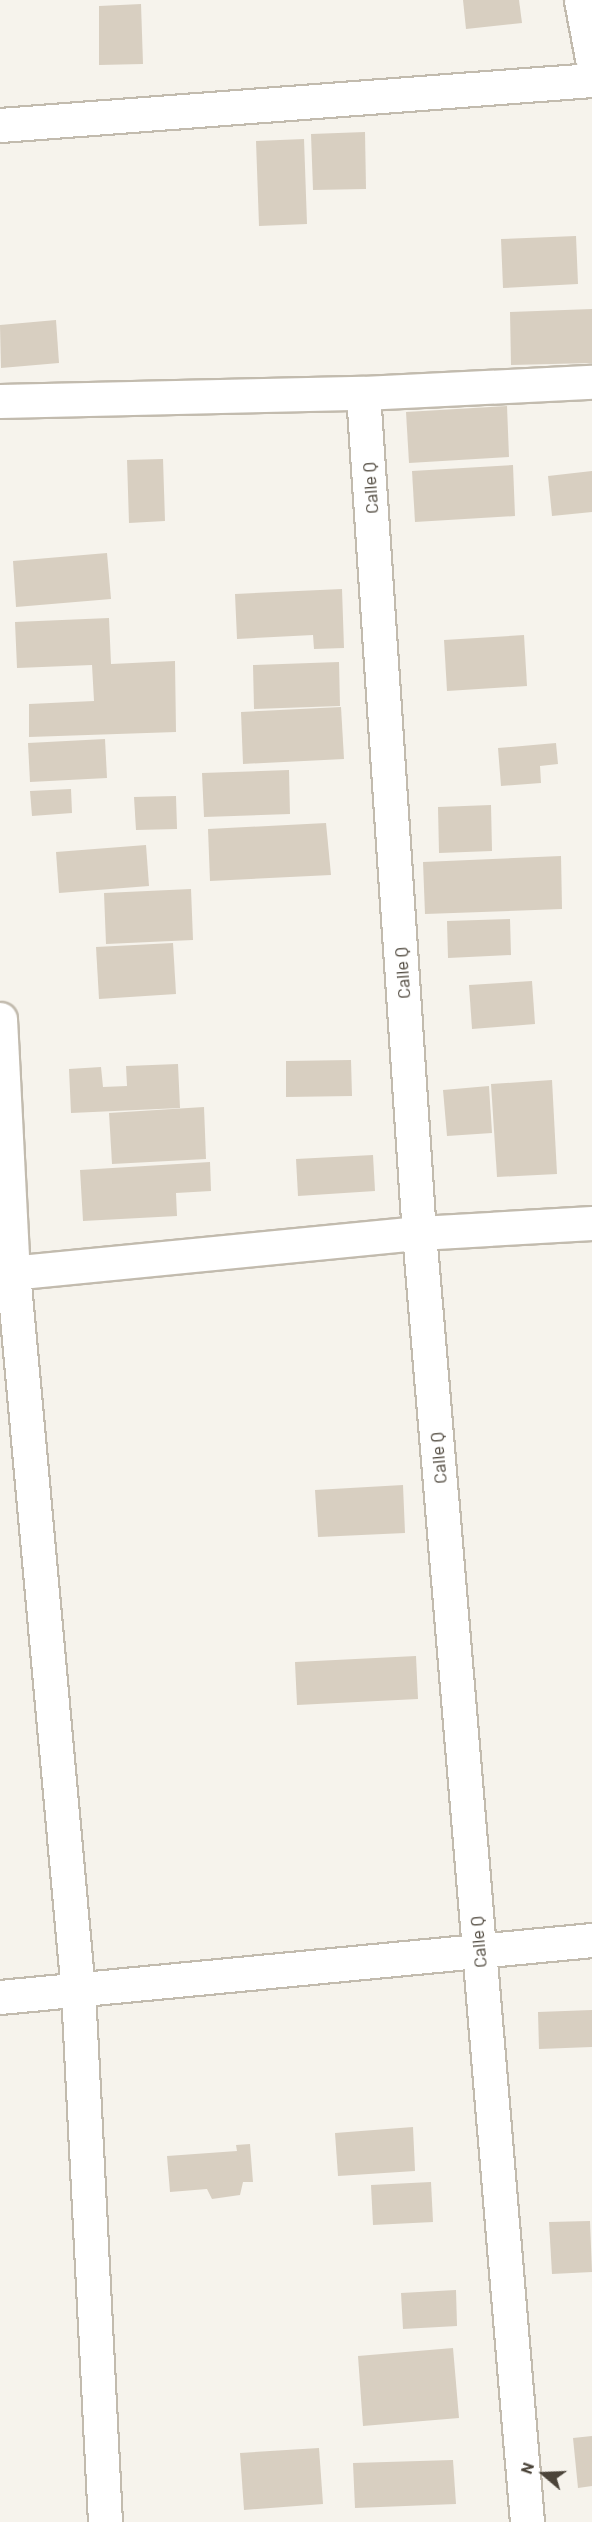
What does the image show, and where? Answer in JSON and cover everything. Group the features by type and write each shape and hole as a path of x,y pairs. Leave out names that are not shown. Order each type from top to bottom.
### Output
{"street":[{"path":"581,0 592,58"},
{"path":"0,125 592,80"},
{"path":"0,401 363,393 592,382"},
{"name":"Calle Q","path":"363,393 419,1233 527,2522"},
{"path":"0,1019 6,1273 78,1991 105,2522"},
{"path":"6,1273 419,1233 592,1223"},
{"path":"0,1997 479,1953 592,1940"}],"building":[{"path":"463,0 519,0 522,23 466,29"},
{"path":"141,4 143,64 99,65 99,6"},
{"path":"365,132 366,189 313,190 311,134"},
{"path":"304,139 307,224 259,226 256,141"},
{"path":"576,236 578,284 503,288 501,239"},
{"path":"592,309 592,363 511,365 510,312"},
{"path":"56,320 59,363 1,368 0,325"},
{"path":"507,406 509,457 409,463 406,412"},
{"path":"163,459 165,521 129,523 127,460"},
{"path":"513,465 515,516 415,522 412,471"},
{"path":"592,471 592,512 552,516 548,476"},
{"path":"107,553 111,599 16,607 13,561"},
{"path":"342,589 344,648 314,649 313,635 237,639 235,594"},
{"path":"109,618 111,664 175,661 176,732 29,737 29,704 94,701 92,665 17,668 15,622"},
{"path":"524,635 527,686 447,691 444,640"},
{"path":"339,662 340,706 254,709 253,665"},
{"path":"341,707 344,759 243,764 241,712"},
{"path":"105,739 107,778 30,782 28,743"},
{"path":"556,743 558,764 540,766 541,783 501,786 498,748"},
{"path":"289,770 290,814 204,817 202,773"},
{"path":"71,789 72,813 32,816 30,791"},
{"path":"176,796 177,829 136,830 134,797"},
{"path":"491,805 492,851 439,853 438,807"},
{"path":"326,823 331,875 210,881 208,829"},
{"path":"146,845 149,886 59,893 56,852"},
{"path":"561,856 562,909 425,914 423,862"},
{"path":"191,889 193,940 106,944 104,893"},
{"path":"510,919 511,955 448,958 447,921"},
{"path":"173,943 176,994 99,999 96,947"},
{"path":"532,981 535,1024 472,1029 469,985"},
{"path":"351,1060 352,1096 286,1097 286,1061"},
{"path":"178,1064 180,1108 71,1113 69,1069 101,1067 103,1087 127,1086 126,1066"},
{"path":"552,1080 557,1174 497,1177 491,1084"},
{"path":"489,1086 492,1133 447,1136 443,1090"},
{"path":"204,1107 206,1159 112,1164 109,1113"},
{"path":"373,1155 375,1191 298,1196 296,1159"},
{"path":"210,1162 211,1191 176,1193 177,1216 83,1221 80,1170"},
{"path":"403,1485 405,1533 318,1537 315,1490"},
{"path":"416,1656 418,1699 297,1705 295,1662"},
{"path":"592,2010 592,2047 539,2049 538,2012"},
{"path":"413,2127 415,2171 338,2176 335,2133"},
{"path":"250,2144 253,2182 243,2182 240,2195 212,2199 207,2189 170,2192 167,2156 237,2151 236,2145"},
{"path":"431,2182 433,2222 373,2225 371,2185"},
{"path":"590,2221 592,2272 552,2274 549,2222"},
{"path":"456,2290 457,2326 403,2329 401,2293"},
{"path":"453,2348 459,2418 363,2426 358,2356"},
{"path":"592,2436 592,2486 578,2488 573,2438"},
{"path":"319,2448 323,2504 244,2510 240,2453"},
{"path":"453,2460 456,2504 355,2508 353,2463"}]}
